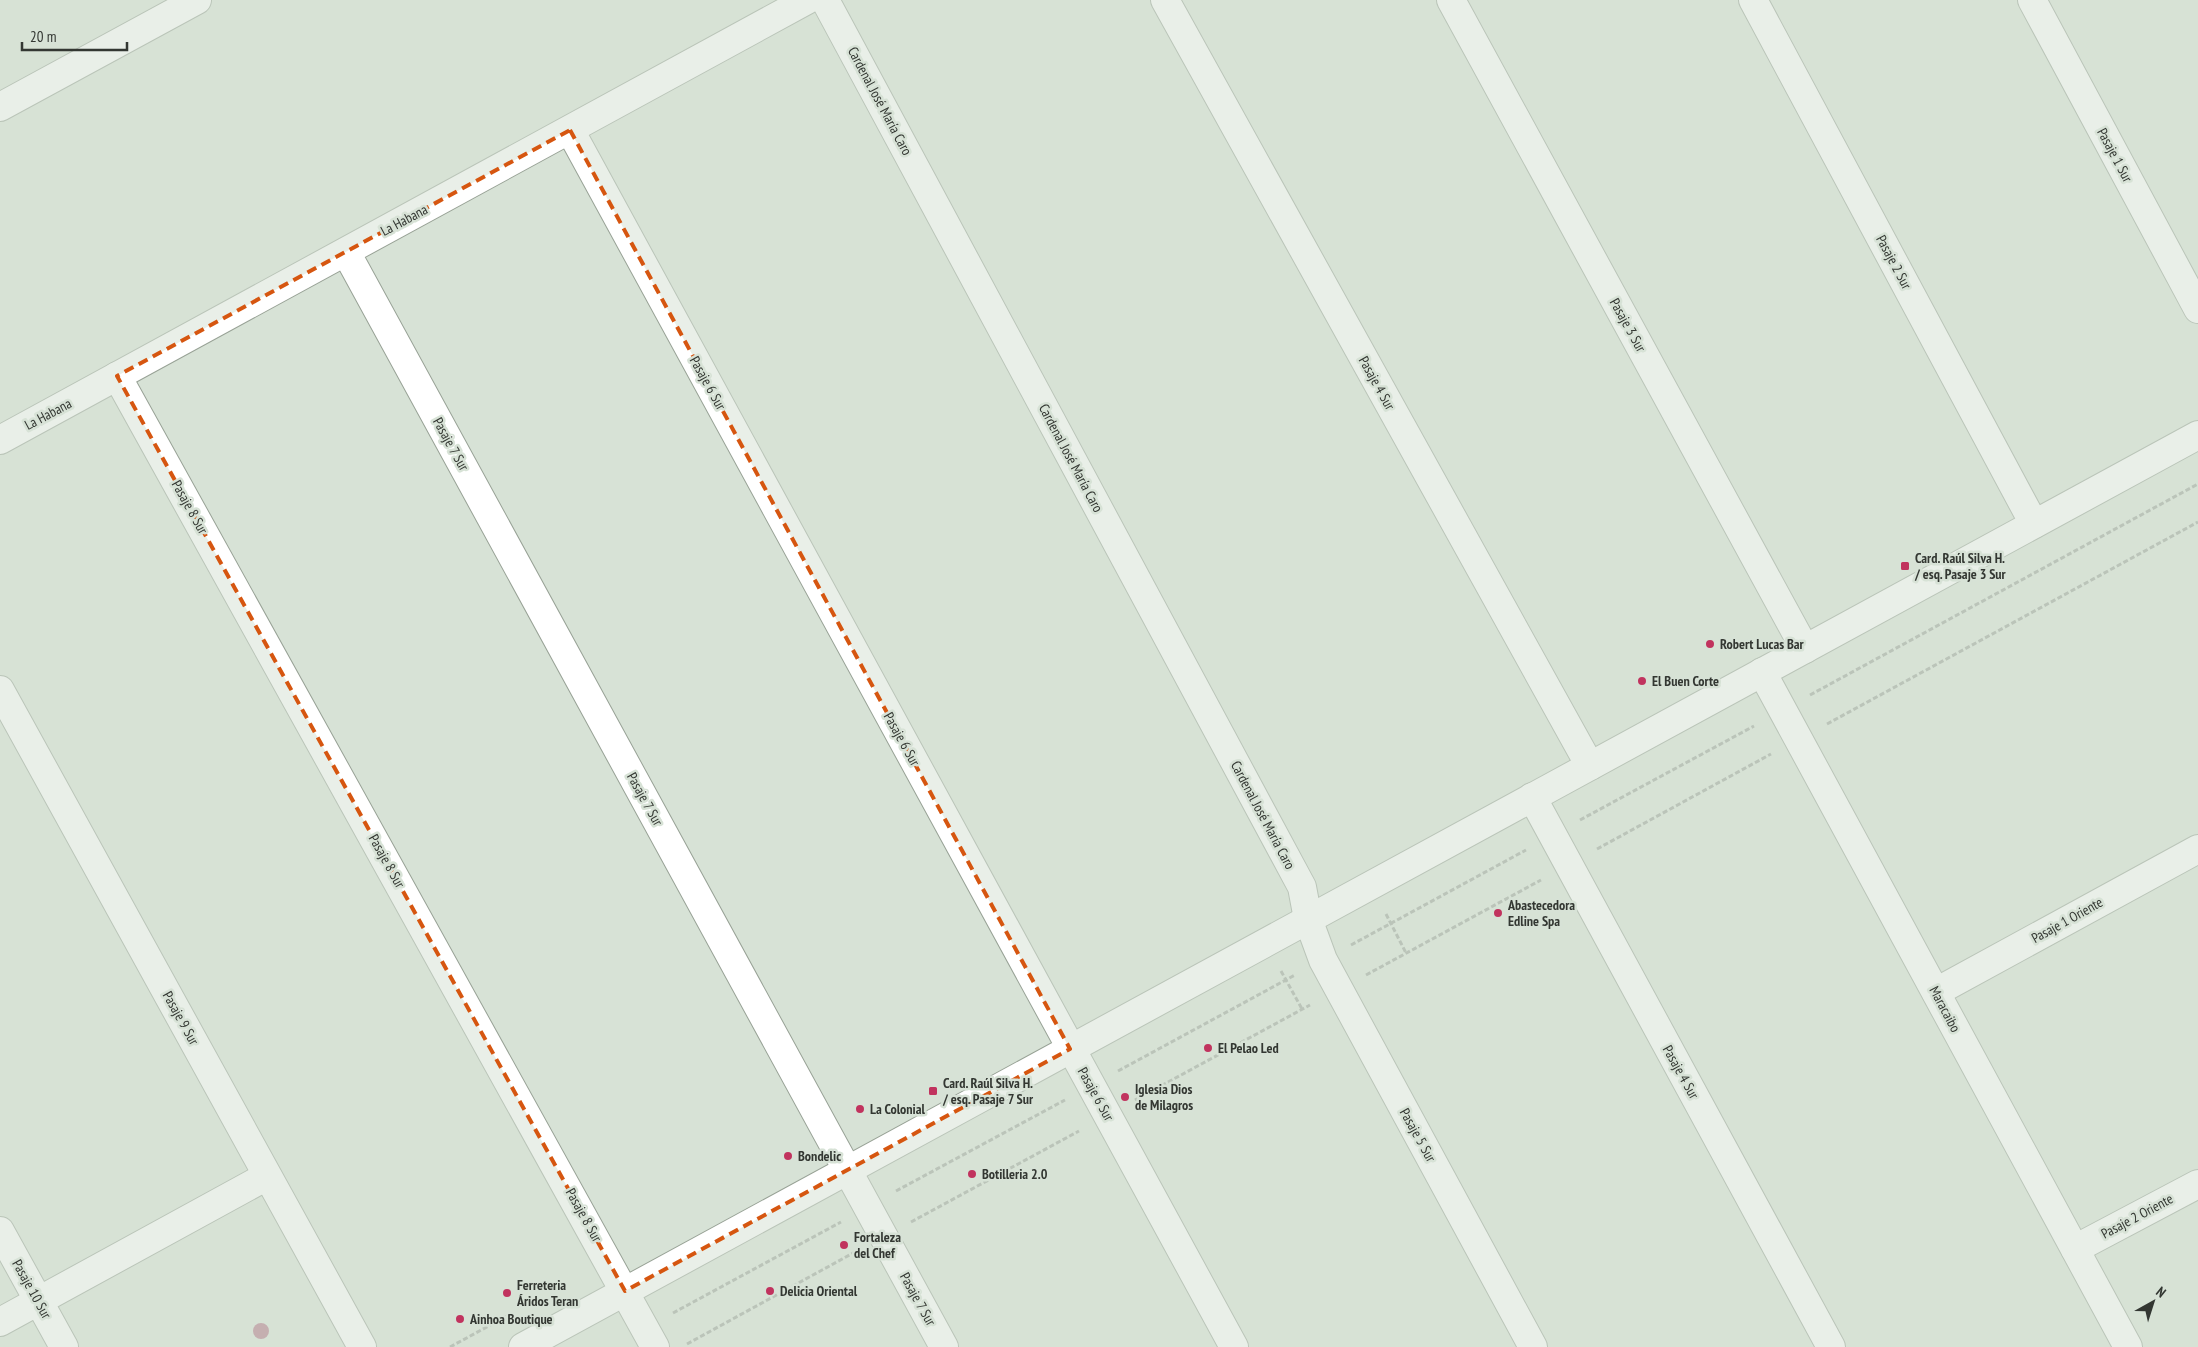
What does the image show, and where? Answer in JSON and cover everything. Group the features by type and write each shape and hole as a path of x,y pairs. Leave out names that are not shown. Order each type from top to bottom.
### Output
{"street":[{"path":"0,108 196,0"},
{"name":"La Habana","path":"0,440 808,0"},
{"name":"Cardenal José María Caro","path":"825,0 1302,887 1308,919"},
{"name":"Pasaje 4 Sur","path":"1165,0 1590,766"},
{"name":"Pasaje 3 Sur","path":"1452,0 1805,649"},
{"name":"Pasaje 2 Sur","path":"1753,0 2034,524"},
{"name":"Pasaje 1 Sur","path":"2032,0 2198,309"},
{"name":"Pasaje 6 Sur","path":"570,130 1234,1347"},
{"name":"Pasaje 7 Sur","path":"346,252 944,1347"},
{"name":"Pasaje 8 Sur","path":"117,376 650,1338"},
{"path":"523,1347 2198,435"},
{"name":"Maracaibo","path":"1762,672 2128,1347"},
{"name":"Pasaje 9 Sur","path":"0,690 362,1347"},
{"name":"Pasaje 4 Sur","path":"1532,797 1831,1347"},
{"name":"Pasaje 1 Oriente","path":"1936,992 2198,849"},
{"name":"Pasaje 5 Sur","path":"1308,919 1323,960 1533,1347"},
{"path":"0,1322 267,1176"},
{"name":"Pasaje 2 Oriente","path":"2075,1249 2198,1184"},
{"name":"Pasaje 10 Sur","path":"0,1231 64,1347"}],"path":[{"path":"650,1338 868,1207 2198,484"},
{"path":"681,1347 2198,522"}],"highlighted area":[{"path":"570,130 1070,1049 625,1291 117,376"}],"place":[{"name":"Card. Raúl Silva H. / esq. Pasaje 3 Sur","path":"1905,566"},
{"name":"Robert Lucas Bar","path":"1710,644"},
{"name":"El Buen Corte","path":"1642,681"},
{"name":"Abastecedora Edline Spa","path":"1498,913"},
{"name":"El Pelao Led","path":"1208,1048"},
{"name":"Card. Raúl Silva H. / esq. Pasaje 7 Sur","path":"933,1091"},
{"name":"Iglesia Dios de Milagros","path":"1125,1097"},
{"name":"La Colonial","path":"860,1109"},
{"name":"Bondelic","path":"788,1156"},
{"name":"Botilleria 2.0","path":"972,1174"},
{"name":"Fortaleza del Chef","path":"844,1245"},
{"name":"Delicia Oriental","path":"770,1291"},
{"name":"Ferreteria Áridos Teran","path":"507,1293"},
{"name":"Ainhoa Boutique","path":"460,1319"}]}
